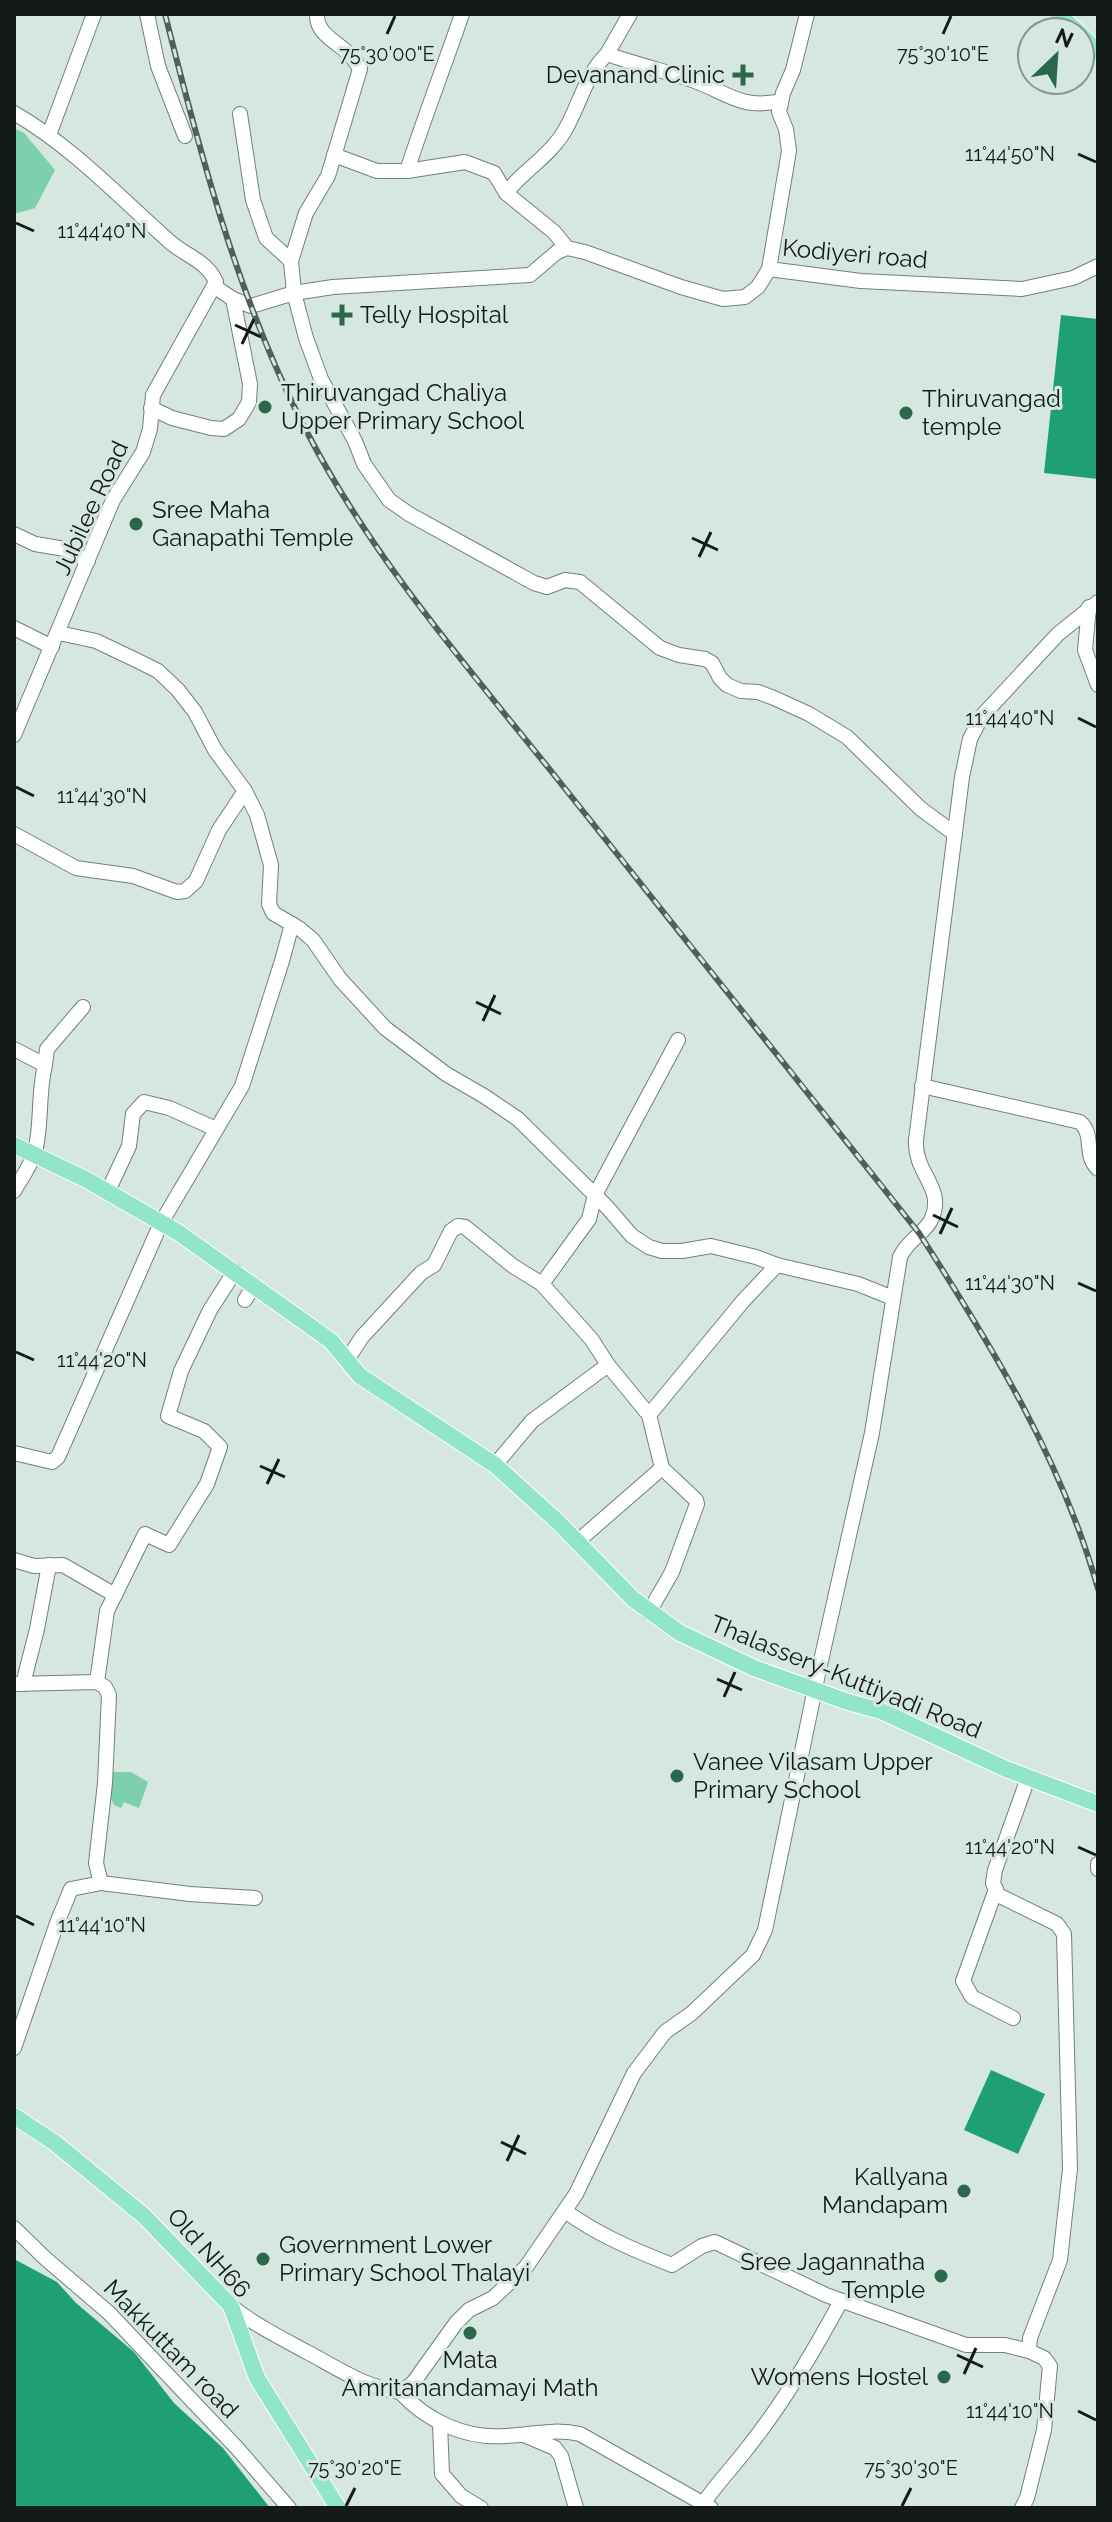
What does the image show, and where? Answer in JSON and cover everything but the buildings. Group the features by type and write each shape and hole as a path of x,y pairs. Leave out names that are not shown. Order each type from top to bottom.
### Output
{"main road":[{"name":"Thalassery-Kuttiyadi Road","path":"14,1145 108,1191 235,1271 250,1292 302,1320 331,1341 360,1376 495,1465 633,1599 705,1647 816,1690 881,1711 1028,1778 1098,1804"},
{"name":"Old NH66","path":"14,2116 55,2143 144,2216 231,2306 257,2378 338,2508"}],"street":[{"path":"49,135 94,14"},
{"path":"147,14 158,66 185,136"},
{"path":"317,14 316,20 328,39 350,54 360,69 328,176 306,213 291,261 294,293 321,379 364,464 389,500 534,583 547,587 565,580 580,582 660,648 705,659 712,663 727,685 741,691 758,692 809,714 847,737 921,809 955,834"},
{"path":"407,171 462,14"},
{"path":"506,193 560,138 572,119 586,83 630,14"},
{"name":"Kodiyeri road","path":"807,14 779,112 786,129 789,151 769,269 861,281 1012,290 1073,278 1098,266"},
{"path":"607,54 695,81 724,96 760,106 781,101"},
{"path":"14,113 49,135 174,246 206,266 216,282 215,287 251,306 294,293 333,287 530,275 557,252 567,248 723,299 745,297 758,287 769,269"},
{"path":"240,114 253,200 266,238 291,261"},
{"path":"334,155 377,171 407,171 465,162 494,173 506,193 554,232 567,248"},
{"name":"Jubilee Road","path":"14,735 113,500 143,452 150,429 153,395 215,287"},
{"path":"151,408 172,418 211,428 224,429 239,419 249,402 250,384 233,299"},
{"path":"14,534 35,544 65,549 88,561"},
{"path":"400,2392 413,2383 456,2323 469,2310 493,2298 526,2267 565,2211 607,2134 634,2073 665,2032 692,2013 753,1955 765,1930 872,1433 900,1257 905,1247 931,1219 936,1195 921,1169 915,1149 962,777 970,739 982,716 1058,634 1094,605"},
{"path":"1094,605 1085,650 1098,685"},
{"path":"14,628 52,647"},
{"path":"59,633 96,641 158,671 178,690 245,791 257,815 271,865 269,904 273,913 313,940 340,979 385,1028 446,1074 518,1119 632,1236 662,1251 711,1246 858,1284 893,1298"},
{"path":"14,834 76,868 133,876 177,892 185,891 196,881 219,830 245,791"},
{"path":"14,1453 52,1462 58,1457 161,1223 242,1086 292,924"},
{"path":"14,1191 34,1155 40,1086 47,1049 83,1007"},
{"path":"542,1284 589,1219 595,1195 678,1040"},
{"path":"14,1049 45,1065"},
{"path":"922,1086 1080,1122 1086,1127 1088,1153 1098,1169"},
{"path":"108,1191 129,1146 133,1114 144,1102 169,1108 216,1129"},
{"path":"347,1360 362,1337 421,1273 434,1265 451,1231 458,1226 465,1227 513,1266 542,1284 592,1340 649,1415 662,1468 697,1504 672,1572 649,1612"},
{"path":"649,1415 743,1301 777,1265"},
{"path":"97,1682 106,1619 145,1534 169,1545 207,1484 220,1447 204,1431 168,1416 181,1371 210,1310 235,1271"},
{"path":"495,1465 532,1421 608,1365"},
{"path":"577,1542 662,1468"},
{"path":"14,1560 34,1566 63,1565 115,1595"},
{"path":"49,1565 37,1629 18,1684 97,1682 105,1687 109,1695 104,1796 96,1863 101,1883"},
{"path":"1028,1778 993,1883 998,1895 1057,1924 1064,1934 1070,2169 1060,2260 1030,2338 1029,2351"},
{"path":"14,2048 71,1889 101,1883 255,1898"},
{"path":"996,1889 963,1981 972,1997 1013,2018"},
{"path":"565,2211 635,2251 672,2265 702,2246 715,2242 841,2301 966,2345 1005,2345 1044,2358 1050,2366 1044,2430 1022,2508"},
{"name":"Makkuttam road","path":"14,2228 109,2313 237,2448 289,2508"},
{"path":"231,2306 280,2338 349,2375 383,2390 400,2392 416,2409 440,2424 484,2437 560,2430 580,2434 707,2506 718,2481 748,2448 791,2388 841,2301"},
{"path":"440,2424 442,2474 461,2496 481,2508"},
{"path":"524,2434 555,2448 561,2456 576,2508"}],"shaded area":[{"path":"14,128 24,133 55,170 35,208 14,214"},
{"path":"1061,315 1098,319 1098,479 1044,473"},
{"path":"112,1772 131,1772 148,1782 139,1808 124,1802 121,1808 114,1805 109,1795"},
{"path":"991,2070 1045,2094 1018,2154 964,2130"},
{"path":"14,2259 57,2282 76,2303 134,2352 174,2403 223,2448 270,2508 14,2508"}],"railway":[{"path":"165,14 208,175 242,281 284,384 333,479 390,566 453,650 919,1233 998,1361 1045,1449 1083,1541 1098,1589"}],"place":[{"name":"Devanand Clinic","path":"743,75"},
{"name":"Telly Hospital","path":"342,315"},
{"name":"Thiruvangad Chaliya Upper Primary School","path":"265,407"},
{"name":"Thiruvangad temple","path":"906,413"},
{"name":"Sree Maha Ganapathi Temple","path":"136,524"},
{"name":"Vanee Vilasam Upper Primary School","path":"677,1776"},
{"name":"Kallyana Mandapam","path":"964,2191"},
{"name":"Government Lower Primary School Thalayi","path":"263,2259"},
{"name":"Sree Jagannatha Temple","path":"941,2276"},
{"name":"Mata Amritanandamayi Math","path":"470,2333"},
{"name":"Womens Hostel","path":"944,2377"}]}
